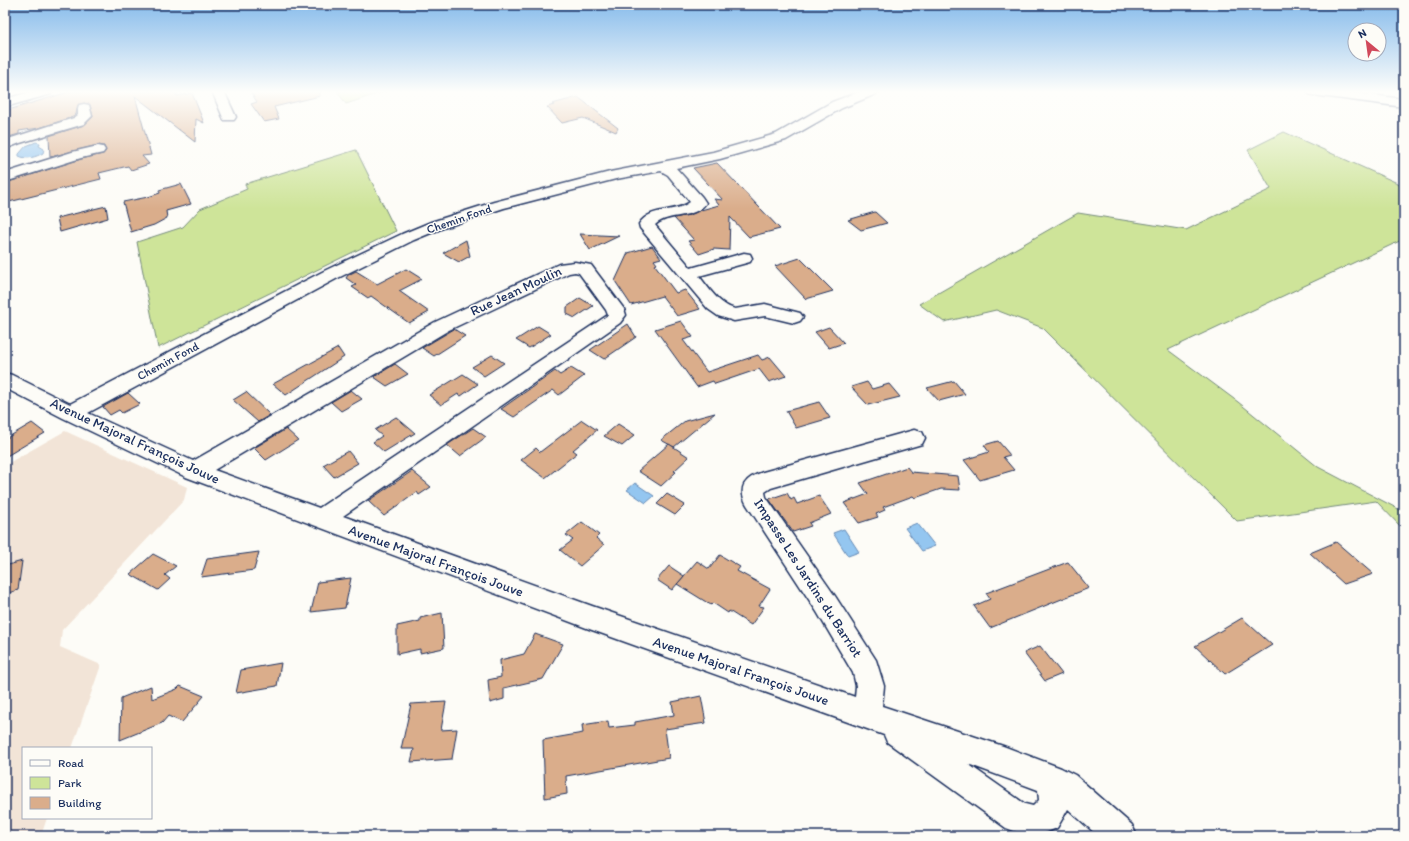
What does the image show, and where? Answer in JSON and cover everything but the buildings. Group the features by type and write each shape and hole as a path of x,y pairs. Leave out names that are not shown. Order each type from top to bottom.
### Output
{"street":[{"path":"5,145 48,130"},
{"name":"Chemin Fond","path":"70,413 330,275 408,237 437,225 515,201 615,175 715,156 781,137 793,130"},
{"path":"5,178 77,155 98,150"},
{"path":"664,166 673,172 697,200 698,204 689,209 655,218 647,224 648,228 714,305 724,312 734,314 765,310 778,312 794,318"},
{"path":"688,274 744,258"},
{"name":"Rue Jean Moulin","path":"194,471 442,326 565,268 575,267 585,269 615,309 617,315 614,319 322,518"},
{"name":"Avenue Majoral François Jouve","path":"5,380 70,413 194,471 592,618 870,716 1003,761 1050,779 1064,786 1121,836"},
{"name":"Impasse Les Jardins du Barriot","path":"870,716 870,686 866,669 826,604 754,499 753,489 763,482 914,438"},
{"name":"Avenue Majoral François Jouve","path":"870,716 1017,817 1033,822 1046,817 1054,804 1054,791 1050,779"}],"shaded area":[{"path":"65,431 187,487 184,500 62,630 60,647 101,665 72,747 22,747 22,819 47,819 41,836 5,836 5,465"}],"green space":[{"path":"1284,132 1404,186 1404,239 1168,350 1238,402 1318,467 1404,512 1404,530 1376,501 1237,521 1043,328 996,310 944,322 919,304 1078,213 1186,230 1271,189 1248,150"},
{"path":"356,150 396,231 158,348 137,242 183,227 200,209 247,189 245,184"}],"water":[{"path":"36,142 40,143 39,146 44,149 43,153 31,158 19,156 26,146"},
{"path":"635,483 654,496 646,503 627,490"},
{"path":"917,523 935,546 922,551 905,528"},
{"path":"844,529 859,552 848,556 833,533"}]}
